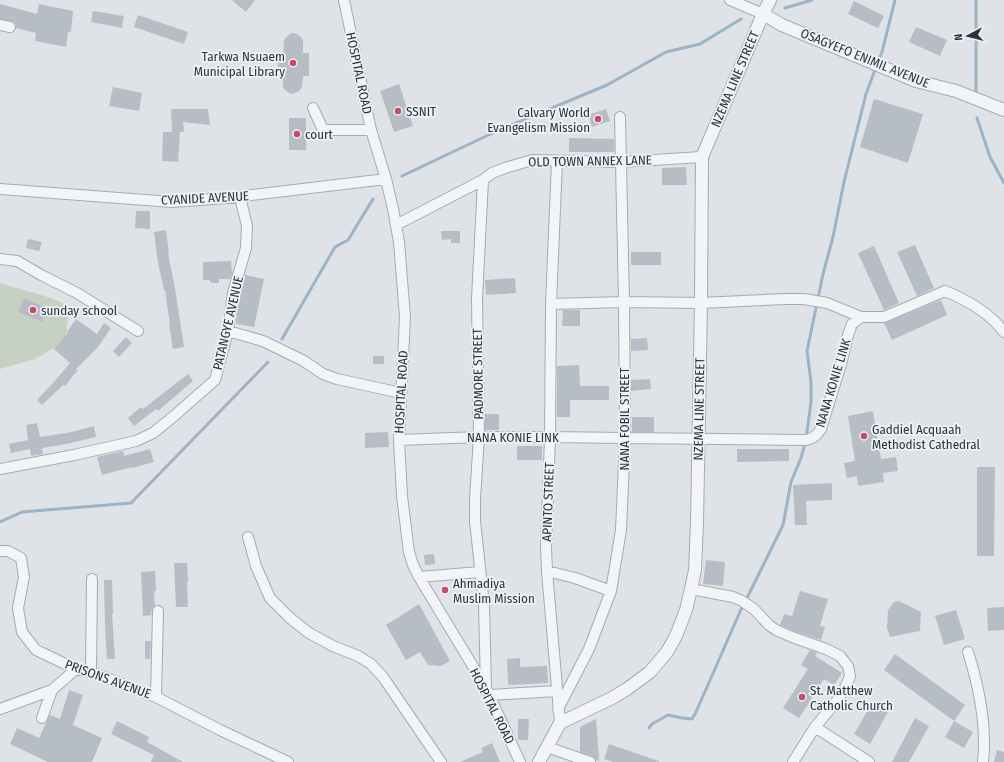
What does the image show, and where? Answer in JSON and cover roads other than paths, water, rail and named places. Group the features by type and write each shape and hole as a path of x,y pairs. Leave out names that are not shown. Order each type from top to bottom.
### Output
{"street":[{"name":"HOSPITAL ROAD","path":"344,0 372,130 386,179 399,242 405,317 399,440 402,496 413,565 488,692 520,762"},
{"name":"OSAGYEFO ENIMIL AVENUE","path":"730,0 762,14 782,25 916,81 956,91 1004,110"},
{"name":"NZEMA LINE STREET","path":"560,723 612,698 650,672 667,652 676,636 686,610 692,589 697,523 702,157 762,14 770,0"},
{"path":"313,108 323,130 372,130"},
{"name":"NANA FOBIL STREET","path":"558,709 589,649 611,591 621,530 625,438 620,117"},
{"name":"OLD TOWN ANNEX LANE","path":"396,225 482,180 492,173 532,160 620,162 702,157"},
{"name":"APINTO STREET","path":"557,161 551,304 550,437 546,548 560,723"},
{"name":"CYANIDE AVENUE","path":"0,189 172,202 240,197 386,179"},
{"name":"PADMORE STREET","path":"482,180 477,299 479,437 475,513 477,546 484,605 488,692"},
{"name":"PATANGYE AVENUE","path":"0,469 74,455 136,441 153,433 215,380 228,331 233,293 246,248 247,226 240,197"},
{"path":"0,259 17,262 77,293 138,331"},
{"path":"551,304 701,302 785,298 804,299 827,303 861,317 884,317 945,291 960,297 985,312 1004,332"},
{"name":"NANA KONIE LINK","path":"399,440 479,437 812,439 821,429 852,324 861,317"},
{"path":"228,331 263,340 304,361 323,374 337,379 401,393"},
{"path":"248,537 256,566 270,598 290,618 309,633 333,646 358,656 371,664 383,678 441,762"},
{"name":"PRISONS AVENUE","path":"0,551 8,551 21,558 24,577 18,608 22,632 36,650 76,668 91,672 156,697 220,730 288,762"},
{"path":"547,571 575,578 611,591"},
{"path":"419,577 480,572"},
{"path":"91,672 92,579"},
{"path":"692,589 733,597 742,601 754,609 769,625 776,630 840,656 848,666 850,676 845,688 839,698 815,727 793,762"},
{"path":"156,697 158,612"},
{"path":"968,652 975,674 983,713 983,762"},
{"path":"0,710 52,690 76,668"},
{"path":"42,718 52,690"},
{"path":"488,692 557,691"},
{"path":"539,762 560,723"},
{"path":"815,727 869,762"},
{"path":"546,747 590,762"}],"waterway":[{"path":"785,8 812,0"},
{"path":"878,62 882,52 895,0"},
{"path":"976,0 976,93"},
{"path":"402,176 499,130 607,85 666,52 700,44 741,19"},
{"path":"746,600 783,525 791,482 801,458 806,440 811,402 811,382 807,351 844,182 866,94 876,67"},
{"path":"977,118 990,157 1004,183"},
{"path":"282,339 335,247 348,240 373,199"},
{"path":"0,522 22,512 131,503 268,362"},
{"path":"649,728 652,724 668,715 692,719 743,605"}],"place":[{"name":"Tarkwa Nsuaem Municipal Library","path":"293,63"},
{"name":"SSNIT","path":"398,111"},
{"name":"Calvary World Evangelism Mission","path":"598,119"},
{"name":"court","path":"297,134"},
{"name":"sunday school","path":"33,310"},
{"name":"Gaddiel Acquaah Methodist Cathedral","path":"864,436"},
{"name":"Ahmadiya Muslim Mission","path":"445,590"},
{"name":"St. Matthew Catholic Church","path":"802,697"}]}
